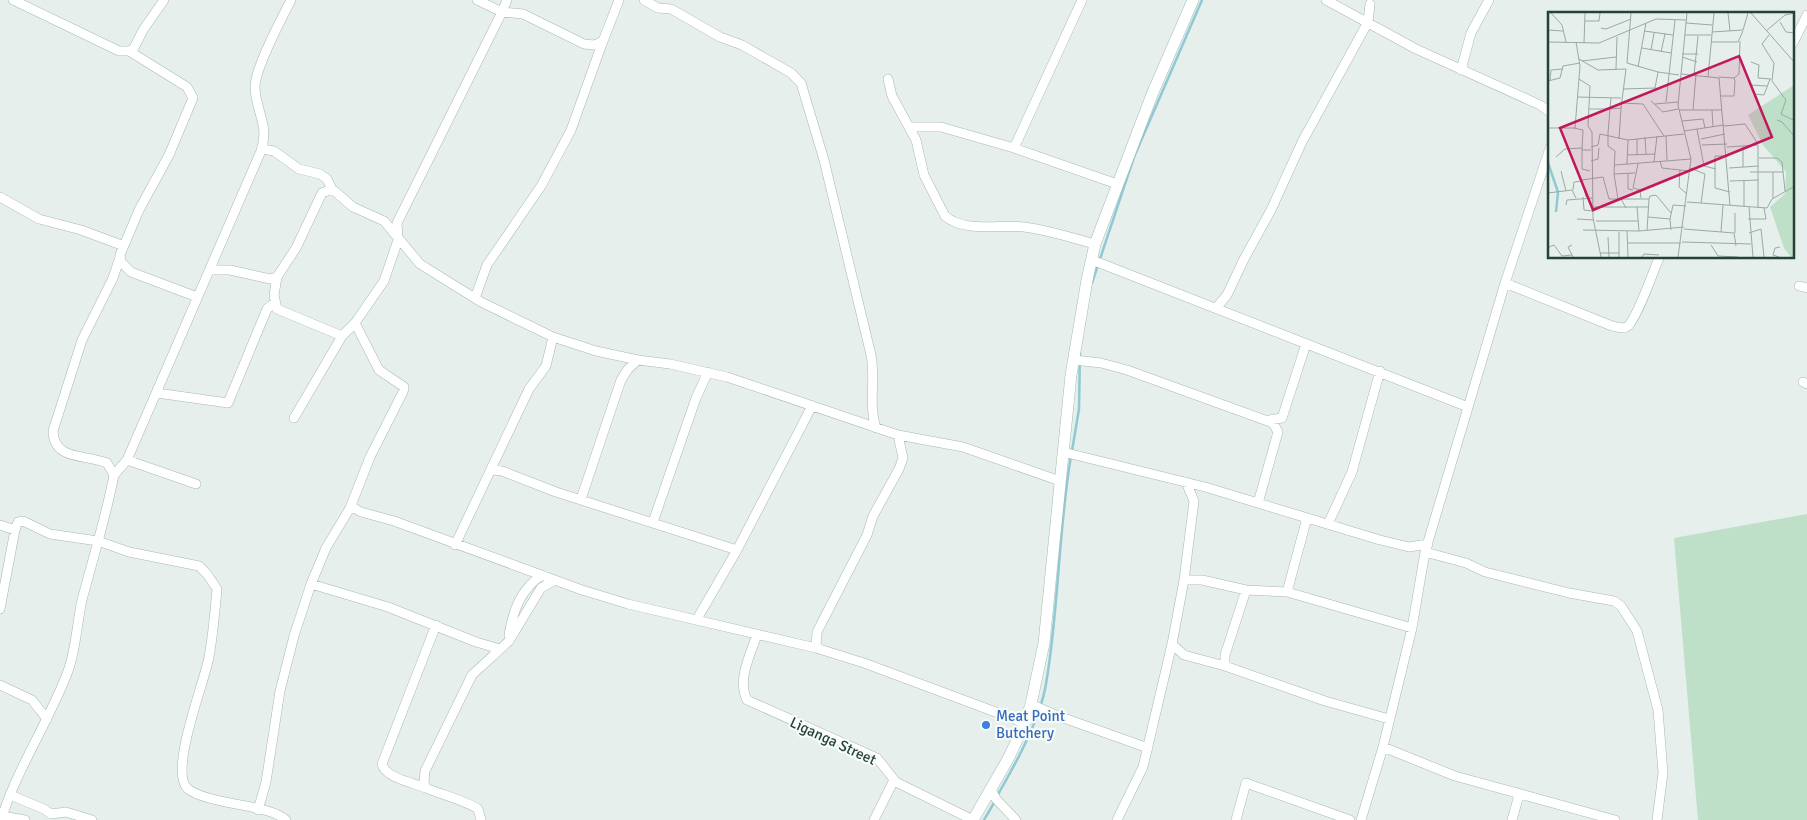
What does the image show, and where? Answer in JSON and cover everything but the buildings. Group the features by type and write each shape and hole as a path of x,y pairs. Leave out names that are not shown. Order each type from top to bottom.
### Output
{"main road":[{"path":"973,820 991,790 1024,723 1031,704 1044,643 1074,360 1095,244 1153,92 1193,0"}],"street":[{"path":"13,0 119,51 129,51 187,87 193,98 169,156 139,210 122,250 113,278 82,340 53,431 54,442 62,452 107,463 114,475"},
{"path":"129,51 136,46 143,30 164,0"},
{"path":"25,820 2,818 10,795 69,669 82,601 114,475 127,460 262,149 265,131 256,97 256,78 290,0"},
{"path":"476,0 502,12 523,14 584,44 594,45 603,41"},
{"path":"294,418 342,336 355,323 380,288 398,240 398,223 402,213 507,0"},
{"path":"475,298 487,265 541,186 571,130 619,0"},
{"path":"644,0 658,8 671,9 720,37 742,45 791,73 801,83 824,160 871,355 874,379 872,416 876,428"},
{"path":"1014,148 1052,70 1082,0"},
{"path":"1326,0 1416,49 1540,105 1548,111"},
{"path":"1462,70 1471,33 1489,0"},
{"path":"1350,13 1371,2"},
{"path":"1216,308 1227,295 1274,204 1302,142 1368,22 1371,2"},
{"path":"1794,41 1807,15"},
{"path":"888,79 892,96 916,140 924,174 945,216 949,220 962,224 1024,227 1095,244"},
{"path":"910,127 941,127 1014,148 1117,184"},
{"path":"262,149 274,152 299,168 320,174 327,179 332,189 353,207 384,221 420,264 475,298 553,336 589,350 708,372 898,435 963,447 1060,481"},
{"path":"1361,820 1383,747 1412,628 1426,548 1505,283 1548,154"},
{"path":"332,189 322,193 296,248 277,277 274,302 277,309 282,312 342,336"},
{"path":"0,197 39,219 81,230 122,250"},
{"path":"384,221 402,213"},
{"path":"122,250 122,266 127,271 198,297"},
{"path":"1505,283 1612,326 1623,328 1628,326 1634,315 1659,259"},
{"path":"1092,260 1468,407"},
{"path":"210,270 235,270 270,278 277,277"},
{"path":"113,278 127,271"},
{"path":"157,393 228,403 267,309 274,302"},
{"path":"258,810 266,782 280,691 294,636 311,584 326,548 351,506 370,457 404,387 379,370 355,323"},
{"path":"456,545 529,389 546,366 553,336"},
{"path":"1258,502 1306,344"},
{"path":"581,499 621,380 628,368 638,360"},
{"path":"1074,360 1112,365 1191,395 1266,419 1275,421 1282,418"},
{"path":"1328,524 1352,472 1380,371"},
{"path":"653,522 696,398 708,372"},
{"path":"697,619 737,550 812,406"},
{"path":"1266,419 1279,429"},
{"path":"816,648 817,632 867,535 876,510 899,470 903,458 898,435"},
{"path":"1063,452 1205,487 1410,547 1426,548 1485,572 1569,593 1614,601 1621,606 1637,631 1658,710 1663,773 1657,820"},
{"path":"127,460 196,484"},
{"path":"492,470 737,550"},
{"path":"1117,820 1143,766 1172,644 1184,580 1194,501 1186,482"},
{"path":"1194,501 1205,487"},
{"path":"351,506 361,512 394,521 456,545 628,604 816,648 864,663 1024,723"},
{"path":"1287,592 1307,518"},
{"path":"0,609 17,526 23,521 50,534 98,541 129,552 199,566 217,589 210,656 188,732 183,768 184,783 188,789 201,795 258,810 286,820"},
{"path":"0,525 17,526"},
{"path":"509,640 512,621 522,594 533,581 542,575"},
{"path":"426,788 424,783 425,771 460,705 467,684 480,666 509,640 540,588 555,580"},
{"path":"1184,580 1202,580 1246,590 1287,592 1412,628"},
{"path":"311,584 388,607 476,642 500,649"},
{"path":"1225,666 1225,655 1246,590"},
{"path":"436,625 382,764 383,768 388,772 451,799 472,805 478,809 481,820"},
{"name":"Liganga Street","path":"757,635 743,679 744,694 747,700 876,758 898,784 973,820"},
{"path":"1172,644 1184,655 1225,666 1325,701 1389,719"},
{"path":"0,685 32,700 39,706 47,719"},
{"path":"1031,704 1058,716 1148,748"},
{"path":"39,706 52,708"},
{"path":"1383,747 1454,776 1615,820"},
{"path":"874,820 893,782"},
{"path":"1236,820 1246,783 1350,820"},
{"path":"991,790 996,799 1016,820"},
{"path":"10,795 44,809 50,818 66,812 75,818 92,820"},
{"path":"1512,820 1519,795"}],"green space":[{"path":"1807,514 1807,820 1698,820 1674,538"}],"waterway":[{"path":"1092,283 1134,157 1202,0"},
{"path":"1072,451 1079,409 1080,352"},
{"path":"997,796 1033,727 1043,698 1054,627 1063,513 1071,456"},
{"path":"984,820 995,801"}],"place":[{"name":"Meat Point Butchery","path":"986,725"}]}
